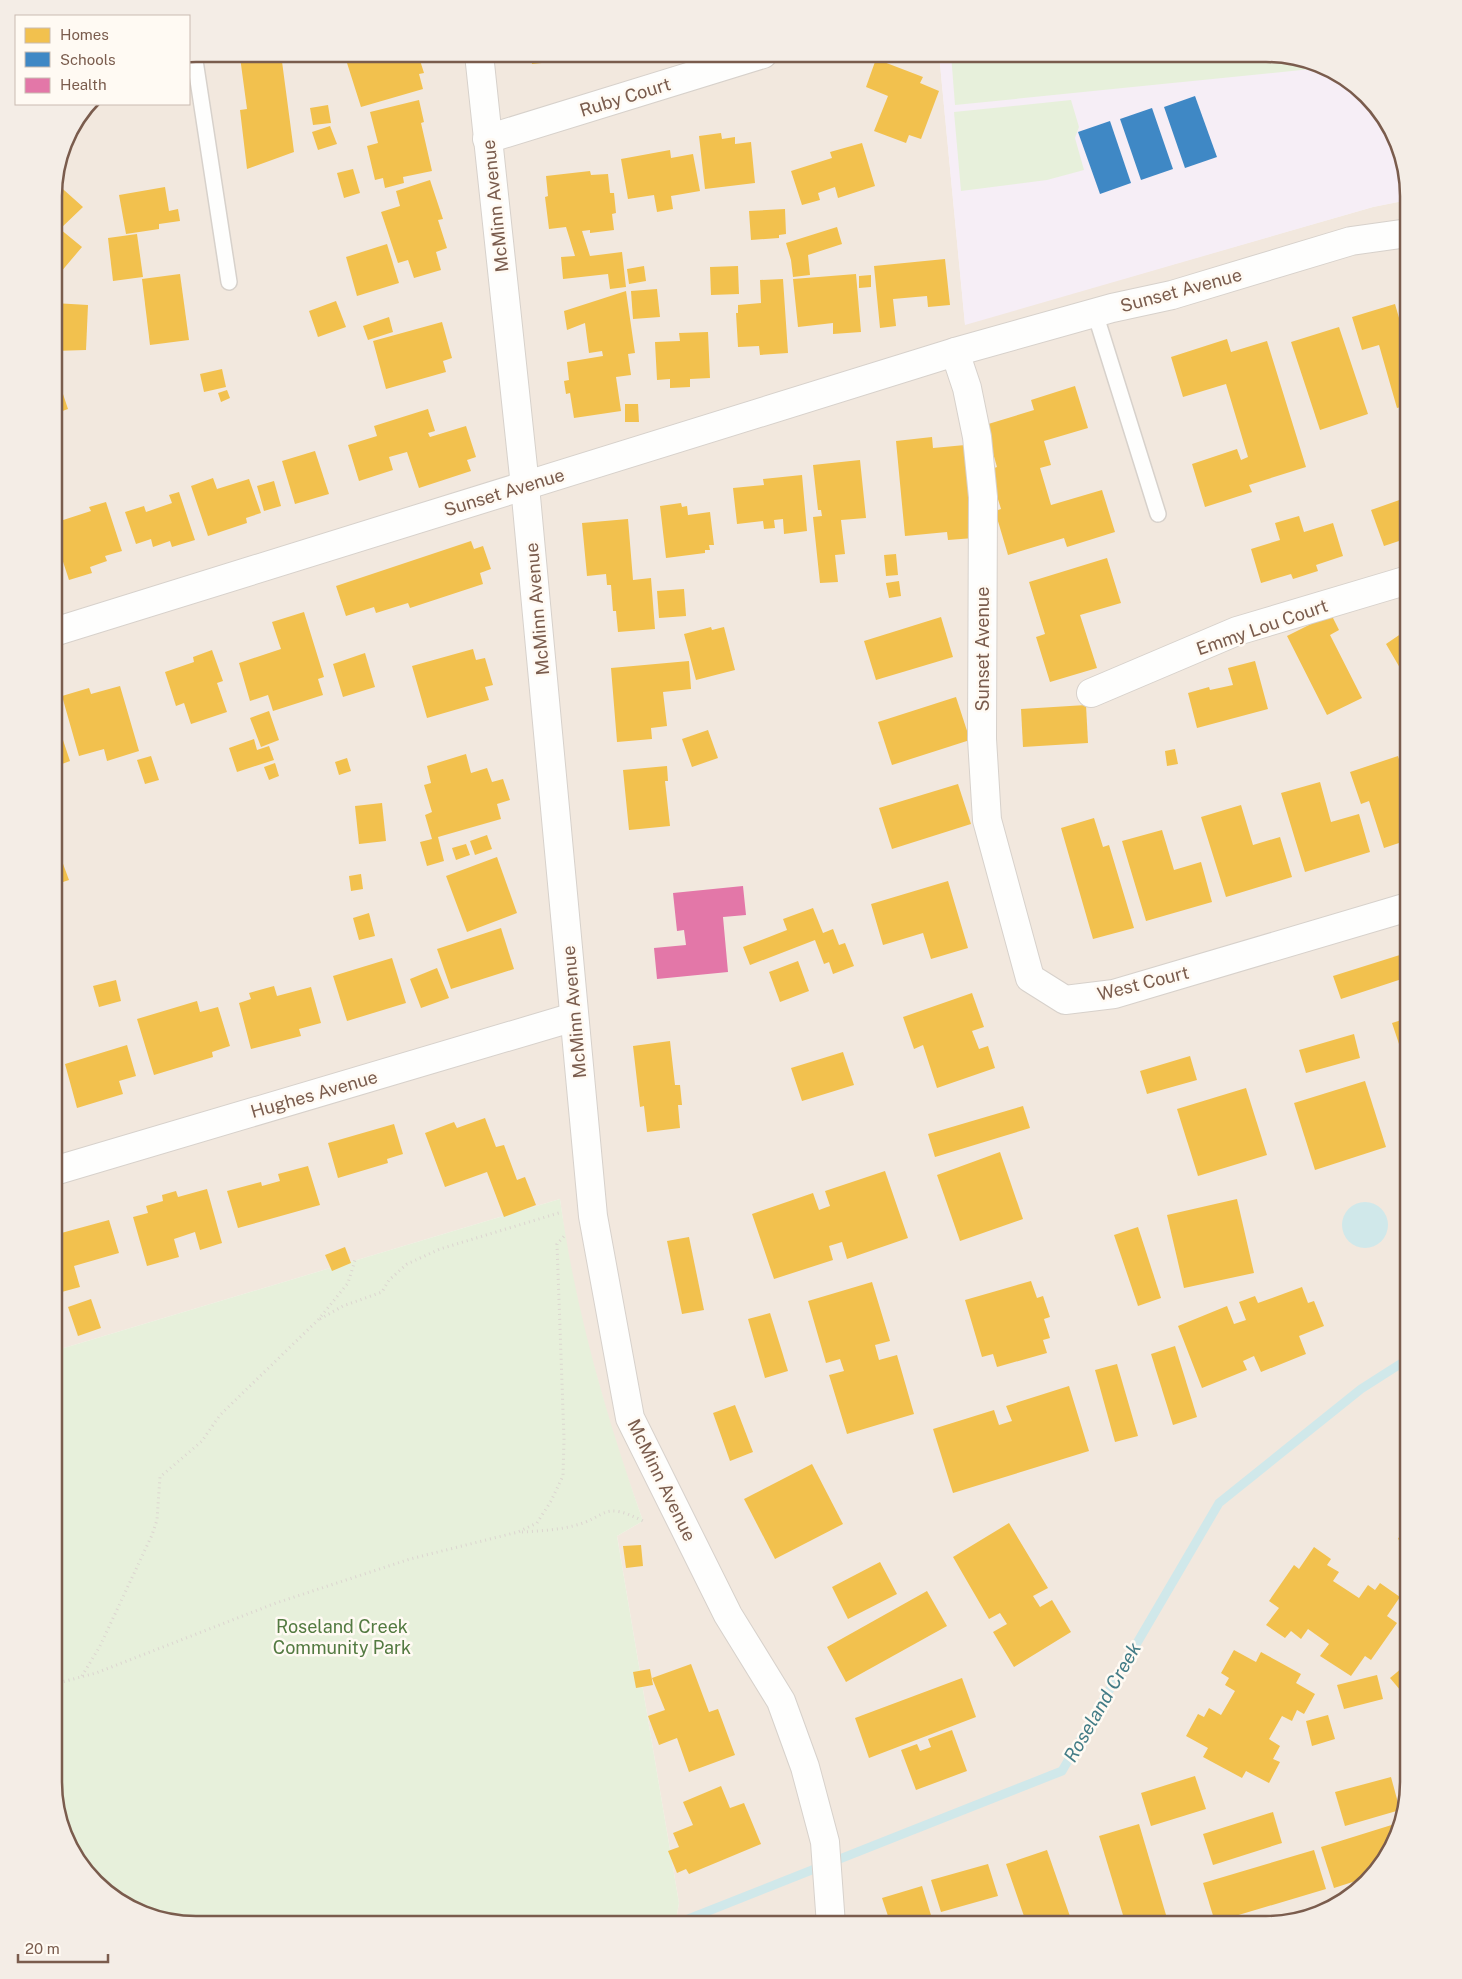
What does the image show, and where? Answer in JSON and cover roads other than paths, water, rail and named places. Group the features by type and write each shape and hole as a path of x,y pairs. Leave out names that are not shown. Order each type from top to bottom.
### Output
{"street":[{"name":"McMinn Avenue","path":"480,63 525,486 593,1216 630,1418 728,1615 781,1701 805,1767 825,1842 831,1916"},
{"name":"Ruby Court","path":"487,139 734,63"},
{"name":"Sunset Avenue","path":"63,629 955,352 1095,313 1172,295 1351,241 1400,234"},
{"name":"Sunset Avenue","path":"955,352 967,388 977,437 983,497 982,739"},
{"name":"Emmy Lou Court","path":"1091,693 1237,631 1400,582"},
{"name":"West Court","path":"982,739 987,820 1030,978 1065,1000 1114,994 1400,909"},
{"name":"Hughes Avenue","path":"62,1169 574,1017"}],"lane":[{"path":"195,63 229,282"},
{"path":"1095,313 1158,514"}],"water":[{"path":"1365,1202 1378,1206 1384,1212 1388,1225 1384,1238 1378,1244 1365,1248 1352,1244 1346,1238 1342,1225 1346,1212 1352,1206"}],"waterway":[{"name":"Roseland Creek","path":"696,1916 1062,1771 1219,1503 1361,1389 1400,1364"}],"park label":[{"name":"Roseland Creek Community Park","path":"342,1636"}]}
